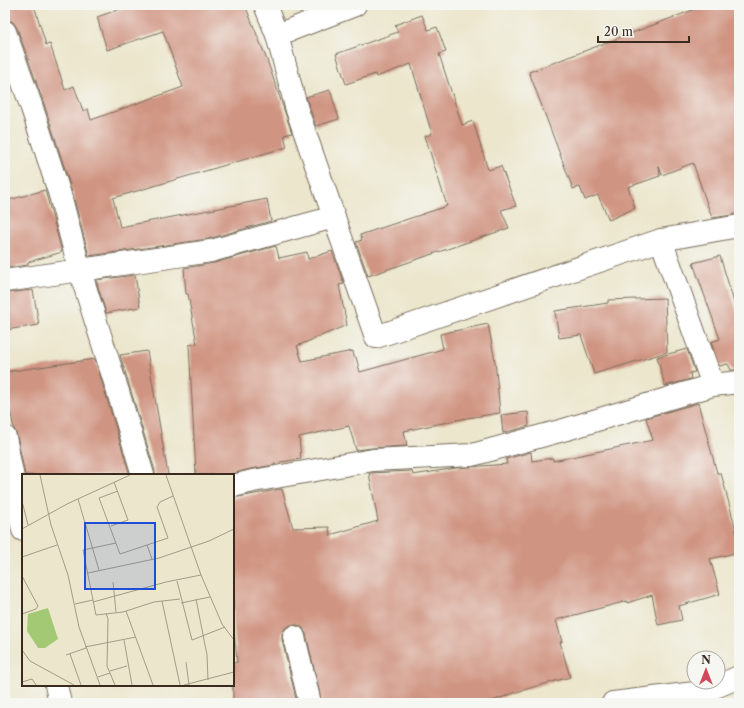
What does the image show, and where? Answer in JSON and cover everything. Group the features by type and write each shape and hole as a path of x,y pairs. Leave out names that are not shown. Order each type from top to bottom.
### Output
{"street":[{"path":"265,5 277,36 297,110 376,337 661,240 739,226"},
{"path":"277,36 355,5"},
{"path":"5,32 32,108 60,195 80,271 143,474"},
{"path":"5,281 211,251 334,217"},
{"path":"661,240 713,385"},
{"path":"234,486 253,481 373,460 472,455 566,429 713,385 739,382"},
{"path":"5,437 22,525"},
{"path":"294,637 310,703"},
{"path":"613,703 703,692 739,677"},
{"path":"56,686 60,703"}],"building":[{"path":"5,5 34,5 46,45 50,44 65,90 74,86 83,111 88,109 91,120 183,87 163,31 107,50 97,17 132,5 245,5 267,60 292,133 284,135 287,147 113,198 120,227 267,199 271,221 208,239 89,256 72,191 44,104 17,28 13,22 5,20"},
{"path":"706,5 739,5 739,212 732,215 712,218 693,163 662,175 659,166 660,176 628,187 635,208 609,220 598,195 585,200 580,187 573,189 529,72"},
{"path":"422,15 428,30 437,27 446,52 439,54 462,125 473,121 488,170 501,166 516,206 501,210 509,228 368,276 356,242 362,240 360,235 447,206 425,136 432,134 411,64 376,77 375,74 346,84 336,54 398,32 395,25"},
{"path":"330,90 339,119 316,126 306,97"},
{"path":"45,190 62,252 28,262 28,265 5,268 5,201"},
{"path":"276,246 279,258 307,252 308,259 332,251 344,284 339,285 347,325 297,346 302,361 353,351 360,372 443,349 440,334 488,324 495,361 500,413 404,431 407,446 356,450 349,426 299,437 301,459 274,463 275,465 232,474 196,474 189,345 197,344 188,294 186,294 184,268 214,263"},
{"path":"720,256 739,319 739,370 731,370 728,364 719,366 711,342 720,339 693,263"},
{"path":"135,275 140,307 106,313 96,280"},
{"path":"33,290 39,325 5,330 5,293"},
{"path":"665,298 667,352 594,374 581,335 559,338 555,311 608,303 608,300"},
{"path":"687,349 695,372 690,373 691,379 665,386 657,357"},
{"path":"147,351 168,474 155,474 120,355"},
{"path":"95,359 130,474 25,474 5,384 5,372"},
{"path":"698,403 717,473 721,473 739,542 739,552 710,559 720,594 679,606 682,620 658,625 652,595 627,603 627,601 556,620 562,642 560,642 570,677 523,690 486,703 322,703 306,634 303,628 297,625 291,625 285,628 282,634 282,640 297,703 233,703 234,663 237,662 234,630 234,498 282,489 293,528 329,527 330,535 378,521 369,473 412,471 413,475 456,468 507,464 506,459 531,452 532,461 553,458 553,461 653,440 646,418"},
{"path":"528,412 529,426 503,433 501,415"}]}
